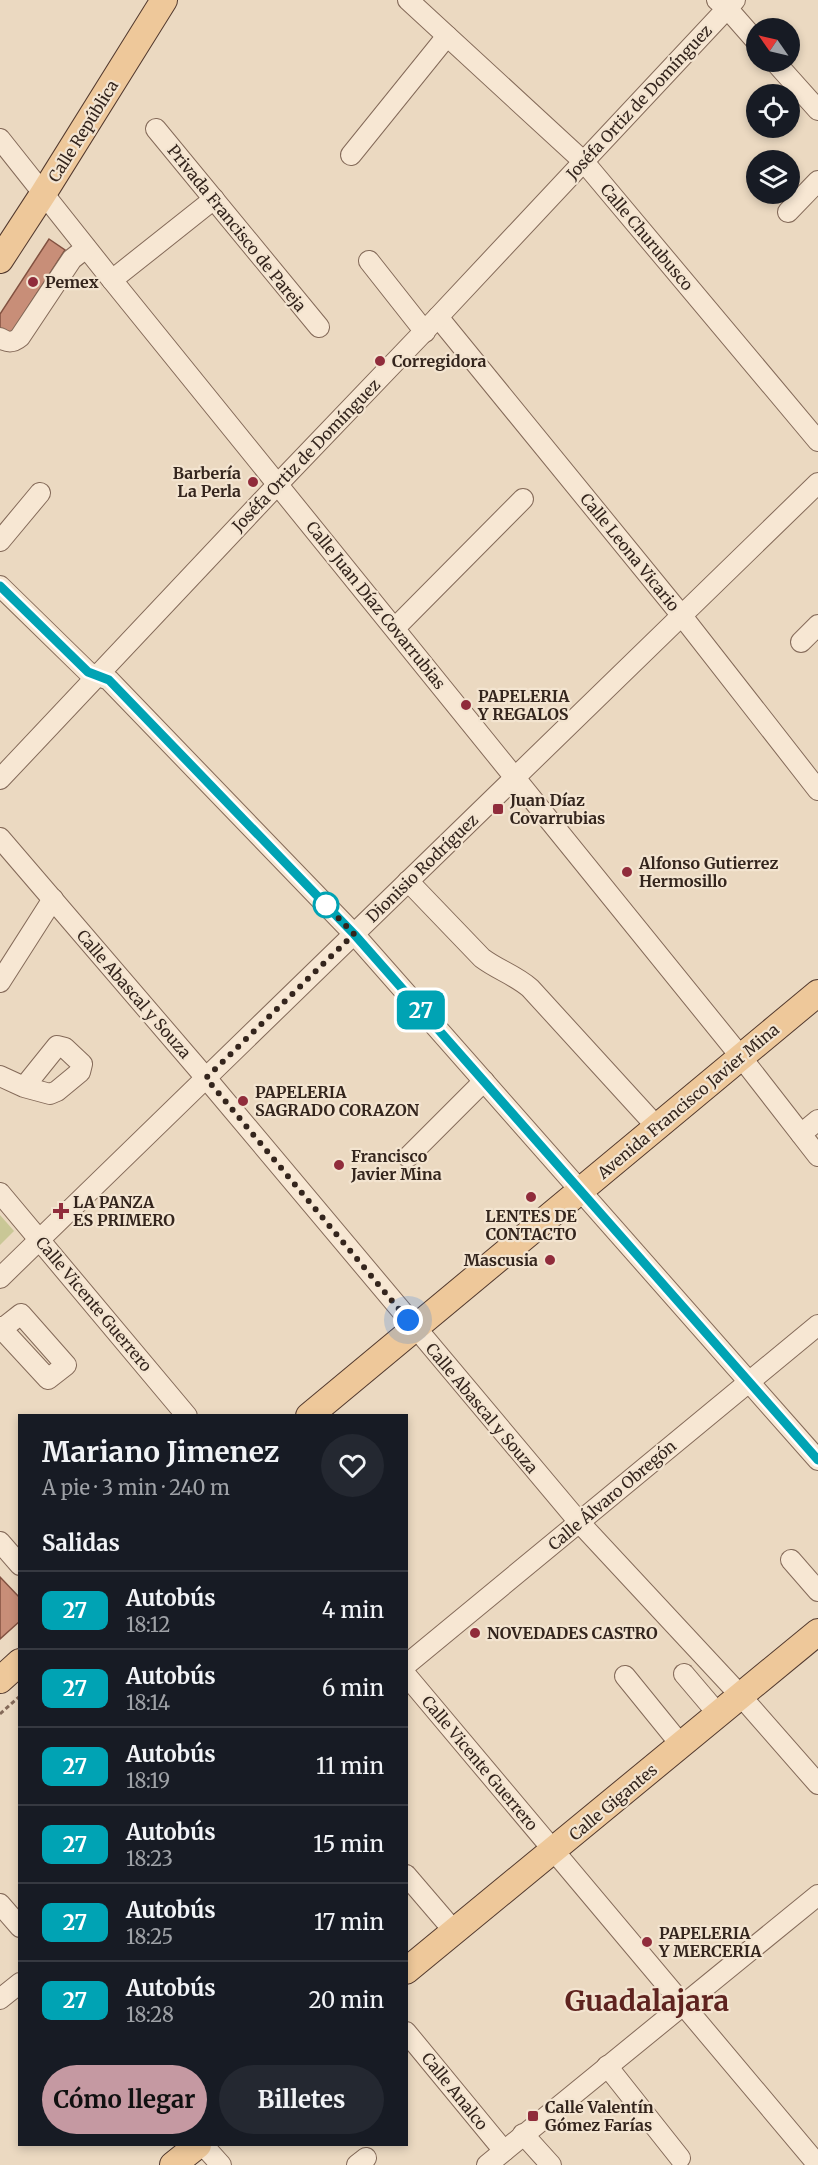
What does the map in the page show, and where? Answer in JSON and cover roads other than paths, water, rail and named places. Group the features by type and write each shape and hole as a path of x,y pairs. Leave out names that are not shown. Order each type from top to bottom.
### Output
{"main road":[{"name":"Calle República","path":"0,260 44,195 164,0"},
{"name":"Avenida Francisco Javier Mina","path":"311,1414 741,1057 814,1004"},
{"name":"Calle Gigantes","path":"408,1969 818,1632"},
{"path":"0,1680 18,1664"},
{"path":"173,2165 197,2146"}],"street":[{"name":"Calle Churubusco","path":"408,0 584,162 818,441"},
{"path":"726,3 746,28"},
{"name":"Joséfa Ortiz de Domínguez","path":"0,779 584,162 726,3"},
{"path":"351,155 447,36"},
{"path":"784,72 818,110"},
{"name":"Privada Francisco de Pareja","path":"156,129 318,327"},
{"name":"Calle Juan Díaz Covarrubias","path":"0,139 741,1057 818,1156"},
{"path":"788,212 818,181"},
{"path":"112,280 214,199"},
{"path":"0,338 9,342 20,337 72,259 86,248"},
{"name":"Calle Leona Vicario","path":"369,261 431,325 682,616 818,790"},
{"name":"Dionisio Rodríguez","path":"0,1278 818,483"},
{"path":"0,541 40,493"},
{"path":"395,628 523,499"},
{"path":"0,586 88,672 109,680 354,934 818,1460"},
{"path":"801,642 818,625"},
{"name":"Calle Abascal y Souza","path":"0,838 206,1078 579,1522 740,1695 818,1784"},
{"path":"408,882 482,958 495,968 517,977 530,988 657,1127"},
{"path":"0,982 53,899"},
{"path":"0,1076 24,1087"},
{"path":"408,1157 484,1081"},
{"path":"801,1134 818,1120"},
{"name":"Calle Vicente Guerrero","path":"0,1193 185,1414"},
{"name":"Calle Álvaro Obregón","path":"408,1663 818,1325"},
{"path":"0,1542 18,1563"},
{"path":"791,1560 818,1591"},
{"path":"684,1674 718,1714"},
{"path":"625,1676 681,1745"},
{"name":"Calle Vicente Guerrero","path":"408,1677 818,2165"},
{"path":"408,1877 454,1931"},
{"path":"487,2165 818,1895"},
{"path":"0,1904 18,1925"},
{"path":"0,1999 18,1985"},
{"name":"Calle Analco","path":"408,2034 504,2151"},
{"path":"607,2066 680,2158"},
{"path":"524,2134 551,2165"},
{"path":"204,2146 221,2165"}],"place":[{"name":"Pemex","path":"33,282"},
{"name":"Corregidora","path":"380,361"},
{"name":"Barbería La Perla","path":"253,482"},
{"name":"PAPELERIA Y REGALOS","path":"466,705"},
{"name":"Juan Díaz Covarrubias","path":"498,809"},
{"name":"Alfonso Gutierrez Hermosillo","path":"627,872"},
{"name":"PAPELERIA SAGRADO CORAZON","path":"243,1101"},
{"name":"Francisco Javier Mina","path":"339,1165"},
{"name":"LENTES DE CONTACTO","path":"531,1197"},
{"name":"LA PANZA ES PRIMERO","path":"61,1211"},
{"name":"Mascusia","path":"550,1260"},
{"name":"NOVEDADES CASTRO","path":"475,1633"},
{"name":"PAPELERIA Y MERCERIA","path":"647,1942"},
{"name":"Calle Valentín Gómez Farías","path":"533,2116"}],"district":[{"name":"Guadalajara","path":"647,2001"}]}
